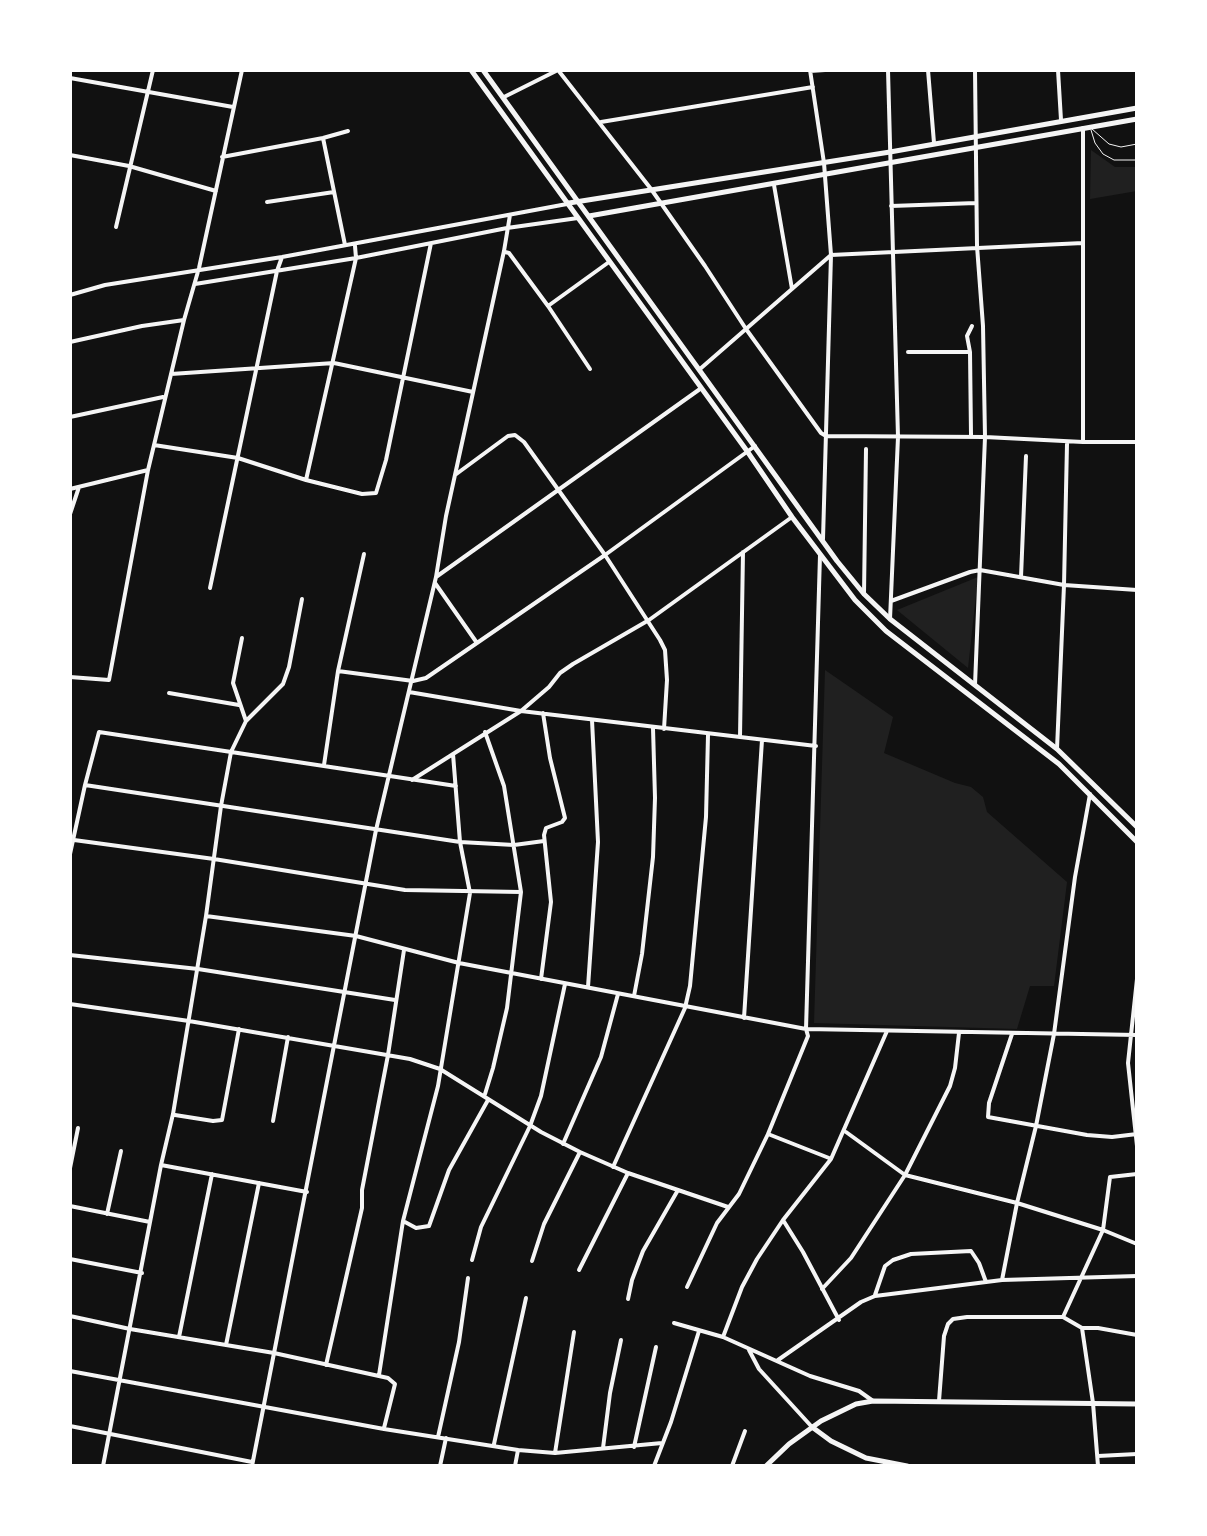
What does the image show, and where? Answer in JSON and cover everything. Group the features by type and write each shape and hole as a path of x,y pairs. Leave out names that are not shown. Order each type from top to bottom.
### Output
{"main road":[{"path":"471,70 855,600 898,640 1059,764 1137,842"},
{"path":"484,70 864,594 890,620 1056,749 1137,828"},
{"path":"568,204 1137,108"},
{"path":"1086,128 1093,116"},
{"path":"578,218 1137,119"},
{"path":"651,319 659,314"},
{"path":"807,536 814,530"},
{"path":"820,555 823,542"},
{"path":"898,640 904,630"},
{"path":"912,651 918,642"},
{"path":"1090,794 1096,785"},
{"path":"1100,804 1107,796"},
{"path":"766,1466 812,1427 856,1404 873,1400 1137,1404"},
{"path":"812,1427 831,1442 866,1458 907,1466"}],"street":[{"path":"116,227 153,70"},
{"path":"70,677 109,680 148,470 199,268 242,70"},
{"path":"503,98 558,70 652,190 746,330 818,431 826,436 1137,442"},
{"path":"823,542 831,255 824,163 810,70 825,70"},
{"path":"888,70 898,437 890,620"},
{"path":"928,70 934,143"},
{"path":"975,70 985,437 975,686"},
{"path":"1058,70 1061,121"},
{"path":"70,78 234,108"},
{"path":"598,123 813,87"},
{"path":"1083,442 1086,128"},
{"path":"222,156 348,130"},
{"path":"323,138 345,246"},
{"path":"70,156 129,166 216,191"},
{"path":"774,184 792,289"},
{"path":"266,202 334,192"},
{"path":"891,206 976,203"},
{"path":"70,295 105,285 568,204"},
{"path":"70,1426 252,1464 376,830 436,580 454,476 510,215"},
{"path":"195,284 578,218"},
{"path":"154,444 238,458 306,480 362,494 376,493 431,243"},
{"path":"700,369 831,255 1083,243"},
{"path":"306,480 356,258 355,244"},
{"path":"504,251 548,306 590,369"},
{"path":"210,588 282,257"},
{"path":"548,306 609,262"},
{"path":"70,342 184,320"},
{"path":"971,437 967,336 972,326"},
{"path":"908,352 970,352"},
{"path":"171,374 334,363 474,392"},
{"path":"436,580 700,389"},
{"path":"70,417 165,397"},
{"path":"454,476 502,440 515,435 524,442 605,555 665,650 664,729"},
{"path":"1056,749 1067,442"},
{"path":"338,671 412,681 439,671 755,446"},
{"path":"864,594 866,448"},
{"path":"1021,577 1026,456"},
{"path":"70,489 148,470"},
{"path":"70,514 79,487"},
{"path":"412,780 522,711 572,664 649,620 792,516"},
{"path":"740,737 743,552"},
{"path":"324,765 338,671 364,554"},
{"path":"687,1287 716,1223 738,1194 768,1134 808,1036 820,555"},
{"path":"891,601 980,570 1064,585 1137,590"},
{"path":"436,580 477,644"},
{"path":"103,1466 190,1021 231,752 246,721 283,684 302,599"},
{"path":"242,638 233,675 246,721"},
{"path":"409,692 522,711 816,746"},
{"path":"170,693 239,705"},
{"path":"541,980 551,902 544,842 546,828 562,822 564,814 543,713"},
{"path":"588,987 598,842 592,720"},
{"path":"634,997 652,857 653,728"},
{"path":"70,854 99,732 456,786"},
{"path":"403,1221 416,1228 428,1226 449,1170 486,1098 512,974 522,892 504,786 485,732"},
{"path":"613,1166 686,1008 706,817 708,734"},
{"path":"744,1018 762,740"},
{"path":"379,1375 403,1221 431,1116 470,893 460,842 453,754"},
{"path":"84,786 460,842 544,842"},
{"path":"1002,1280 1054,1034 1090,794"},
{"path":"74,840 405,890 522,892"},
{"path":"206,916 356,936 458,964 806,1029 1137,1035"},
{"path":"326,1365 360,1218 404,950"},
{"path":"70,954 198,969 395,1000"},
{"path":"1137,979 1128,1063 1137,1146"},
{"path":"472,1260 481,1226 530,1126 548,1067 565,984"},
{"path":"564,1144 601,1058 618,994"},
{"path":"70,1004 410,1059 440,1069 530,1126 580,1152 728,1207"},
{"path":"173,1114 219,1122 224,1116 239,1029"},
{"path":"722,1337 749,1274 783,1220 831,1159 887,1031"},
{"path":"822,1289 852,1258 905,1175 950,1086 959,1032"},
{"path":"1012,1034 988,1116 1112,1138 1136,1134"},
{"path":"273,1122 288,1037"},
{"path":"70,1168 78,1128"},
{"path":"844,1131 905,1175 1017,1203 1137,1244"},
{"path":"768,1134 831,1159"},
{"path":"107,1214 121,1151"},
{"path":"532,1261 544,1224 580,1152"},
{"path":"161,1165 307,1192"},
{"path":"579,1270 628,1173"},
{"path":"179,1337 212,1174"},
{"path":"1063,1317 1102,1230 1110,1177 1137,1174"},
{"path":"226,1345 259,1183"},
{"path":"628,1299 644,1252 678,1190"},
{"path":"70,1206 150,1222"},
{"path":"783,1220 838,1320"},
{"path":"874,1296 886,1266 911,1254 970,1251 980,1263 986,1282"},
{"path":"70,1259 142,1273"},
{"path":"778,1360 874,1296 1002,1280 1137,1276"},
{"path":"438,1437 459,1342 468,1278"},
{"path":"494,1446 526,1298"},
{"path":"70,1316 379,1375 396,1383 384,1429"},
{"path":"939,1401 944,1336 953,1319 1063,1317 1082,1328 1137,1335"},
{"path":"674,1323 748,1347 873,1400"},
{"path":"1082,1328 1098,1466"},
{"path":"654,1466 699,1331"},
{"path":"554,1454 574,1332"},
{"path":"603,1448 621,1340"},
{"path":"634,1447 656,1347"},
{"path":"748,1347 759,1369 812,1427"},
{"path":"70,1372 518,1450 554,1454 662,1442"},
{"path":"732,1466 744,1431"},
{"path":"440,1466 446,1438"},
{"path":"515,1466 518,1450"},
{"path":"1098,1456 1137,1454"},
{"path":"865,1466 866,1458"}],"lane":[{"path":"1086,128 1109,144 1137,144"},
{"path":"1086,128 1103,154 1114,160 1137,160"}],"shaded area":[{"path":"1091,150 1115,167 1137,167 1137,191 1090,199"},
{"path":"978,577 968,668 897,610"},
{"path":"825,670 893,717 884,753 971,787 983,797 987,812 1067,882 1054,986 1030,986 1017,1029 814,1023"}]}
